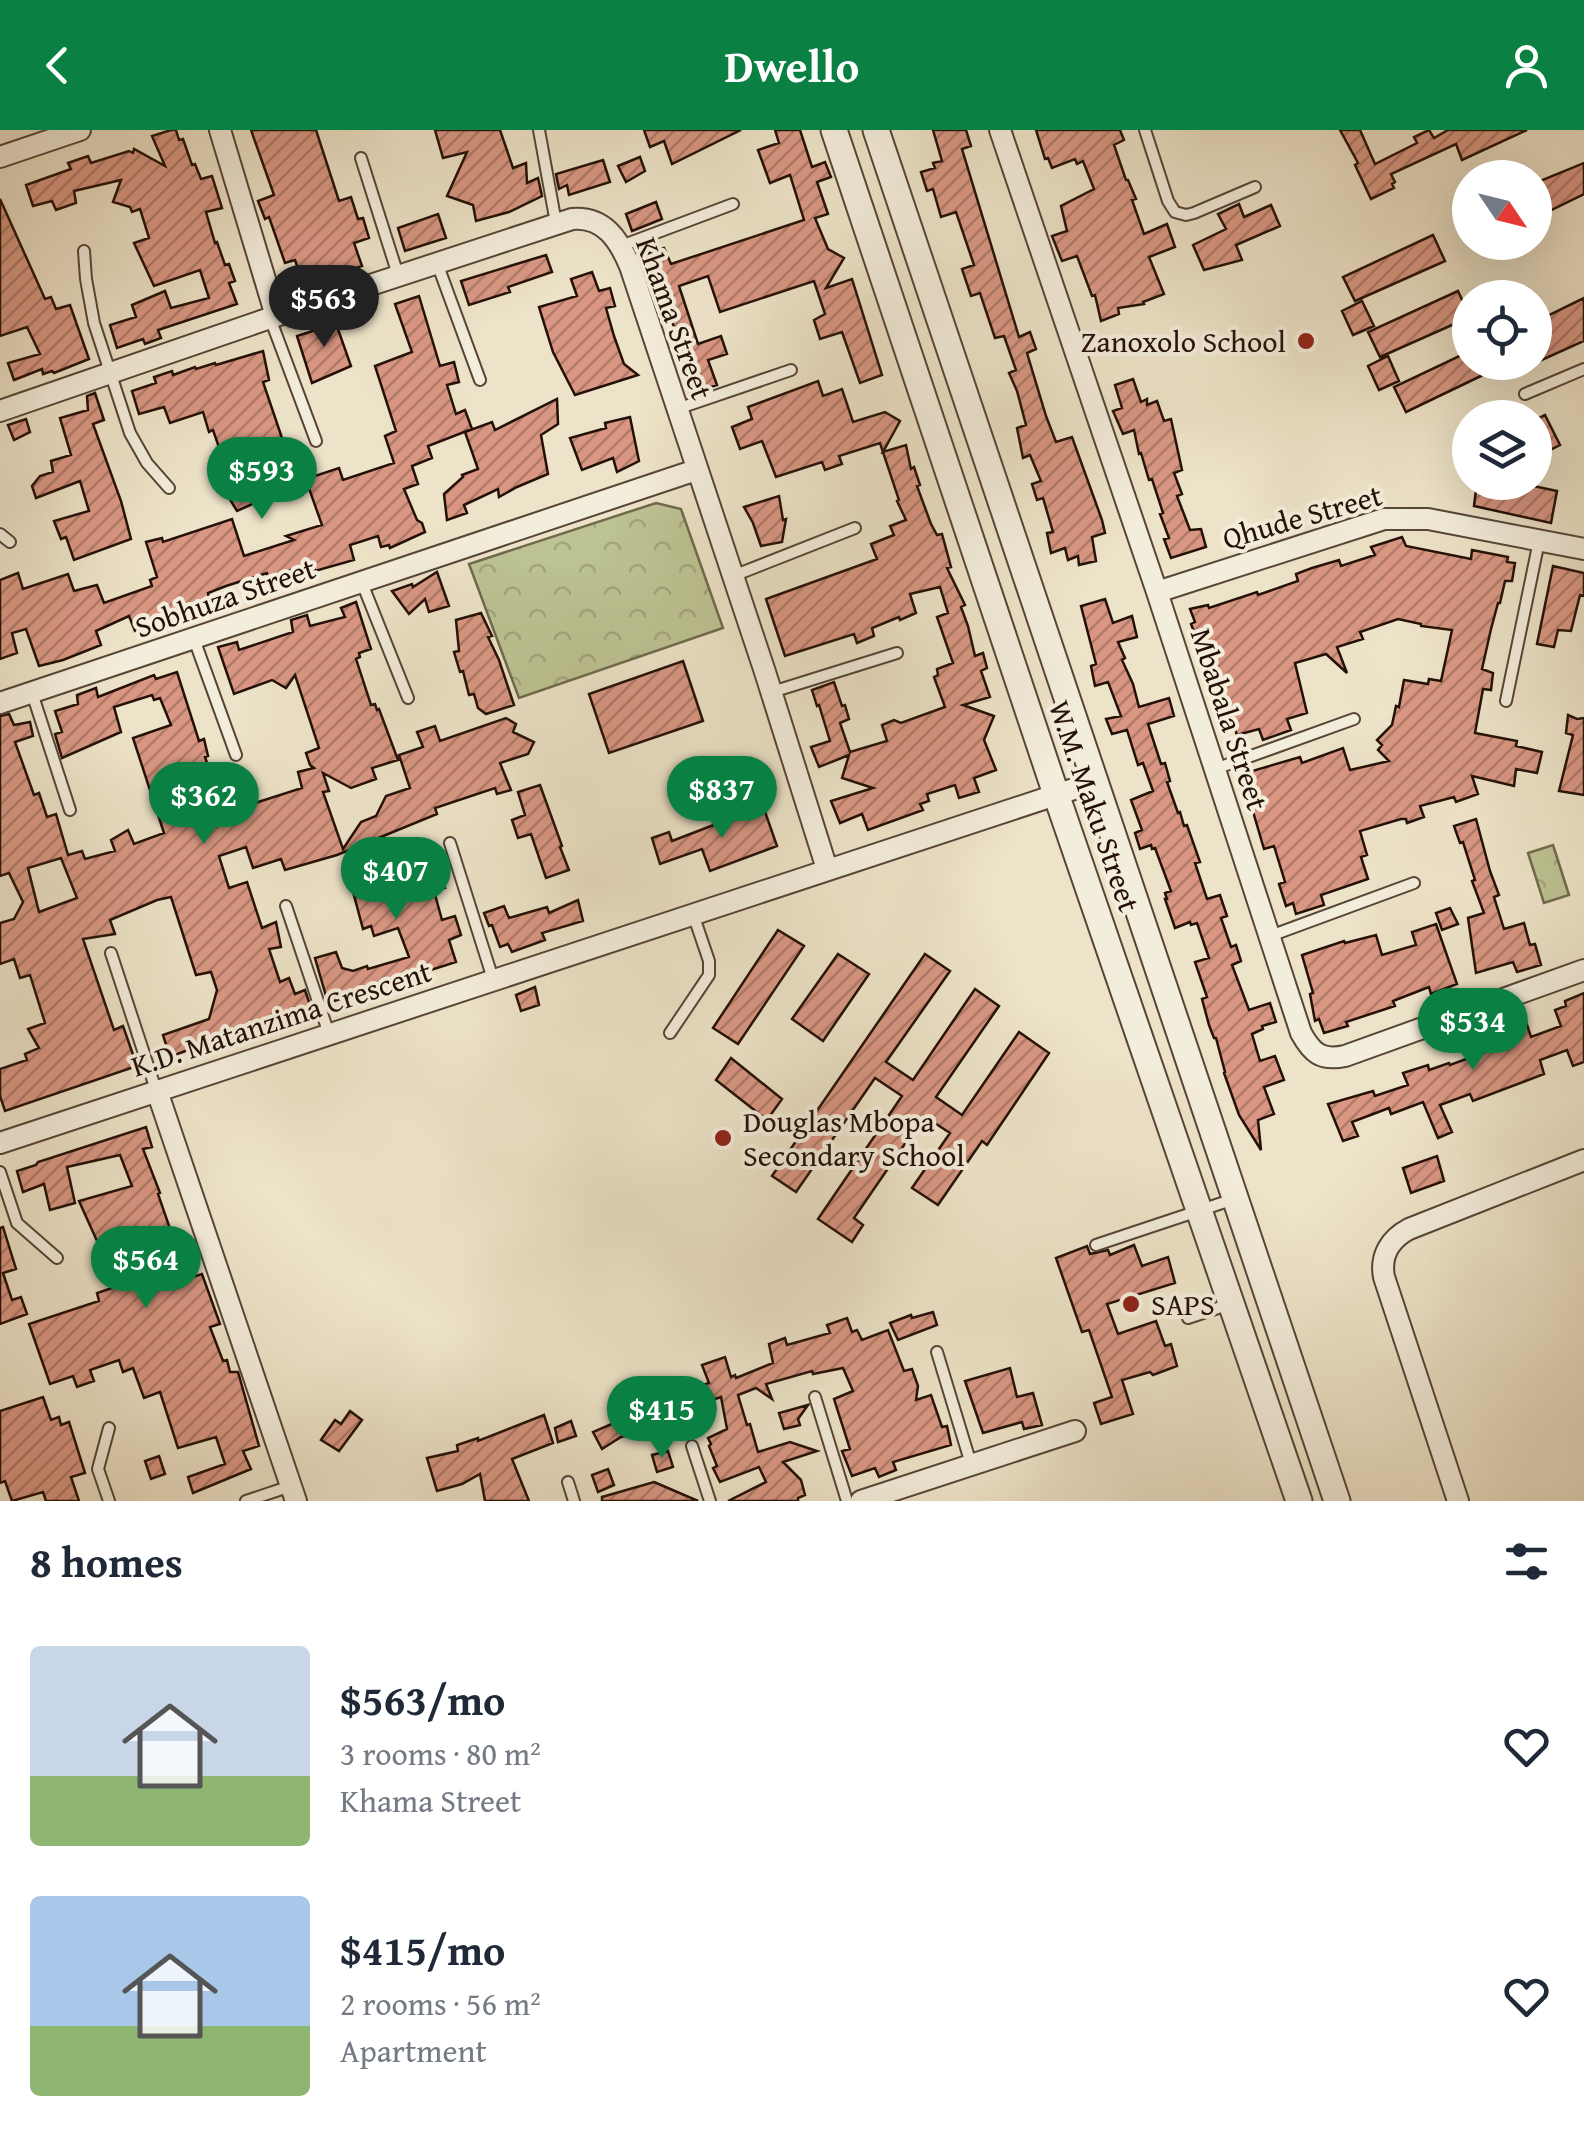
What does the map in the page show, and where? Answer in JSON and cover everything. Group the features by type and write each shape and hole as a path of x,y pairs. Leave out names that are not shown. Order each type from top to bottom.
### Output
{"street":[{"path":"0,156 80,130"},
{"path":"220,130 273,317"},
{"name":"W.M. Maku Street","path":"834,130 1056,794 1299,1501"},
{"name":"W.M. Maku Street","path":"876,130 1336,1501"},
{"name":"Mbabala Street","path":"1000,130 1301,1033 1313,1052 1323,1058 1344,1056 1584,970"},
{"name":"Khama Street","path":"0,411 556,224 583,218 605,228 622,246 827,869"},
{"name":"Sobhuza Street","path":"0,704 696,470"},
{"name":"Qhude Street","path":"1157,592 1384,519 1428,519 1584,549"},
{"name":"K.D. Matanzima Crescent","path":"1,1140 1094,782"},
{"path":"157,1091 293,1493"},
{"path":"1458,1501 1384,1277 1384,1259 1392,1243 1409,1229 1584,1160"},
{"path":"862,1501 1074,1431"}],"lane":[{"path":"539,130 556,224"},
{"path":"1146,130 1175,212 1194,213 1255,187"},
{"path":"360,158 398,276"},
{"path":"622,246 734,204"},
{"path":"84,251 89,302 110,374 138,450 169,488"},
{"path":"437,263 480,380"},
{"path":"273,317 316,440"},
{"path":"1525,394 1584,369"},
{"path":"676,410 791,370"},
{"path":"732,576 855,528"},
{"path":"0,534 10,542"},
{"path":"1506,702 1539,540"},
{"path":"362,583 408,698"},
{"path":"194,640 236,754"},
{"path":"771,693 897,653"},
{"path":"32,693 70,810"},
{"path":"1215,769 1354,719"},
{"path":"450,843 493,979"},
{"path":"1270,936 1414,883"},
{"path":"286,906 329,1034"},
{"path":"670,1034 709,975 709,961 693,913"},
{"path":"111,953 157,1091"},
{"path":"0,1172 17,1223 57,1258"},
{"path":"1096,1245 1235,1199"},
{"path":"1188,1318 1232,1303"},
{"path":"937,1352 972,1464"},
{"path":"814,1397 847,1501"},
{"path":"109,1428 98,1469 109,1501"},
{"path":"692,1446 710,1501"},
{"path":"568,1482 574,1501"},
{"path":"246,1501 293,1493"}],"green space":[{"path":"656,503 681,509 723,628 519,698 469,564"},
{"path":"1553,845 1569,895 1544,903 1528,853"}],"building":[{"path":"176,130 179,140 183,139 201,179 212,176 222,208 206,212 215,243 235,281 229,283 237,304 158,330 161,338 145,344 143,339 117,348 110,325 136,317 132,305 165,291 171,308 209,298 200,270 154,286 134,243 149,238 140,209 132,212 130,207 113,202 121,180 74,191 76,203 56,210 52,201 33,206 26,185 71,169 68,163 88,156 91,163 133,153 134,149 165,166 152,136"},
{"path":"251,130 316,130 339,201 351,197 358,219 363,218 369,238 354,243 362,266 304,285 295,260 285,263 269,217 265,219 258,201 274,195"},
{"path":"435,130 500,130 513,168 526,163 527,183 538,178 542,196 509,212 476,221 473,205 447,196 467,152 443,158"},
{"path":"644,130 741,130 672,164 664,141 650,147"},
{"path":"775,130 800,130 812,167 825,162 831,177 817,182 828,214 815,218 828,249 844,258 826,288 852,279 882,375 860,383 842,332 820,339 814,320 825,314 814,281 720,312 708,276 679,286 698,344 721,336 727,354 708,360 717,385 690,394 682,350 648,253 664,248 671,264 804,220 790,175 770,183 758,150 779,143"},
{"path":"933,130 966,130 971,146 962,149 1019,337 1030,332 1036,349 1027,353 1046,416 1056,442 1072,437 1102,520 1105,533 1092,537 1096,561 1079,565 1078,556 1068,560 1065,548 1051,553 1047,533 1053,532 1043,498 1037,500 1032,484 1041,481 1030,455 1023,458 1017,428 1026,425 1009,373 1016,370 1004,336 995,338 980,293 971,296 962,269 974,265 956,212 941,217 933,189 927,191 921,172 942,161"},
{"path":"1036,130 1120,130 1124,140 1114,145 1136,199 1132,200 1144,234 1167,224 1175,247 1149,257 1164,294 1144,304 1118,308 1119,314 1101,321 1095,295 1092,296 1077,256 1062,261 1052,236 1067,231 1061,206 1094,189 1083,161 1077,164 1075,159 1052,168"},
{"path":"1340,130 1360,130 1375,164 1417,143 1414,137 1429,130 1434,138 1448,130 1527,130 1462,160 1456,144 1391,174 1394,188 1371,199 1355,165 1358,163"},
{"path":"640,157 645,171 626,182 618,166"},
{"path":"603,160 610,182 569,195 567,185 559,189 556,174"},
{"path":"1584,163 1584,194 1552,210 1552,176"},
{"path":"0,199 45,299 51,297 56,309 70,305 89,359 54,373 43,374 42,369 14,380 8,363 40,354 27,327 0,336"},
{"path":"656,202 662,219 632,231 626,214"},
{"path":"1239,204 1244,217 1271,205 1280,226 1236,245 1242,260 1204,270 1193,245 1226,229 1218,214"},
{"path":"438,214 446,238 405,251 398,228"},
{"path":"1433,235 1445,261 1355,301 1343,277"},
{"path":"546,255 552,272 508,287 510,292 469,305 461,281"},
{"path":"592,272 599,291 610,288 615,306 606,308 614,336 624,364 638,375 575,395 553,352 539,307 577,296 571,279"},
{"path":"1452,294 1452,325 1380,357 1368,332"},
{"path":"419,296 440,366 454,362 459,382 447,385 456,414 465,410 472,429 428,446 432,458 412,466 418,484 404,489 425,532 390,548 381,547 378,536 350,545 354,560 315,571 313,563 284,572 288,586 273,591 267,573 226,586 208,593 210,602 184,610 185,616 148,630 146,627 135,631 129,616 96,631 101,645 39,666 26,629 12,633 17,653 0,659 0,580 18,573 23,589 68,574 74,591 97,585 104,603 152,586 150,580 157,577 146,542 162,538 163,542 232,519 244,556 294,540 286,536 322,525 306,480 237,511 225,491 300,463 306,479 339,468 343,480 394,463 385,436 396,431 375,366 412,352 395,304"},
{"path":"1584,298 1584,341 1552,355 1552,314"},
{"path":"1362,301 1374,326 1353,335 1342,311"},
{"path":"333,315 351,366 312,383 297,336 322,328 319,320"},
{"path":"263,351 269,380 263,382 282,438 223,459 203,412 170,423 164,407 139,414 132,391 156,383 154,377"},
{"path":"1388,356 1399,381 1379,390 1368,366"},
{"path":"1452,360 1452,380 1473,380 1406,412 1394,387"},
{"path":"1133,379 1141,402 1147,399 1147,405 1157,401 1164,421 1171,419 1182,470 1174,473 1182,494 1177,496 1190,530 1201,529 1206,547 1171,558 1164,539 1169,538 1160,514 1163,513 1139,454 1134,430 1123,434 1113,411 1122,408 1115,385"},
{"path":"818,381 823,396 842,389 853,422 885,412 900,421 883,452 880,443 839,456 842,464 825,470 822,462 776,477 762,441 740,449 732,427 752,419 748,407"},
{"path":"95,393 104,420 93,424 131,539 74,560 66,537 61,539 54,521 89,511 80,481 36,498 32,486 40,476 53,472 51,461 71,455 60,418 88,410 87,396"},
{"path":"557,399 558,424 541,435 548,474 499,497 498,489 464,505 467,513 447,520 444,494 462,475 478,469 465,432 492,422 495,430"},
{"path":"630,417 639,461 617,472 613,458 582,470 570,438"},
{"path":"26,419 30,432 14,440 8,425"},
{"path":"1552,429 1560,445 1552,449"},
{"path":"906,445 931,524 937,535 942,534 951,567 947,568 965,605 961,607 975,656 983,653 987,668 981,671 990,697 963,705 994,716 984,740 996,770 974,778 979,792 959,798 955,785 927,794 929,801 920,804 923,810 868,830 862,814 840,823 831,801 873,788 842,778 849,755 819,767 811,747 830,741 812,690 834,682 849,719 840,723 850,752 887,741 882,725 894,720 901,723 945,707 934,677 938,675 937,669 953,663 937,617 948,613 940,587 910,594 916,613 872,628 874,636 857,643 854,634 785,656 766,599 877,559 871,544 894,535 890,526 906,520 883,452"},
{"path":"1552,490 1557,491 1551,523 1474,506 1475,500 1552,500"},
{"path":"779,496 783,520 786,519 782,542 761,546 744,507"},
{"path":"1402,537 1406,546 1471,559 1472,550 1508,557 1507,562 1515,563 1512,581 1505,581 1491,629 1482,669 1493,673 1491,690 1483,689 1475,733 1517,741 1516,746 1542,752 1537,773 1516,769 1514,786 1472,776 1478,794 1456,802 1454,797 1420,806 1424,817 1407,823 1401,819 1360,831 1367,855 1361,857 1368,879 1321,895 1324,905 1296,914 1293,903 1286,906 1279,884 1285,882 1274,846 1264,849 1242,774 1300,757 1302,763 1343,748 1350,770 1389,761 1378,750 1382,745 1377,740 1392,725 1404,680 1428,684 1429,679 1441,681 1452,630 1398,619 1360,632 1363,639 1337,647 1347,673 1326,654 1295,663 1307,713 1287,719 1291,730 1263,740 1259,729 1237,735 1203,635 1196,637 1191,624 1195,622 1190,609 1208,605 1209,608 1257,592 1258,595 1298,581 1296,574 1312,568 1339,560 1341,566 1375,555 1371,547"},
{"path":"1553,566 1584,573 1584,596 1580,595 1571,631 1558,630 1554,647 1537,644"},
{"path":"437,572 449,606 429,612 425,599 409,614 392,591 412,584 413,587"},
{"path":"1105,599 1113,623 1132,616 1137,637 1118,642 1139,707 1169,698 1174,716 1148,724 1161,764 1165,763 1170,781 1167,782 1200,862 1195,863 1207,899 1220,895 1227,916 1221,918 1231,947 1236,945 1241,961 1232,965 1249,1010 1270,1003 1276,1022 1252,1034 1260,1061 1275,1056 1284,1080 1264,1087 1274,1114 1258,1120 1261,1150 1239,1115 1209,1025 1202,999 1207,997 1195,962 1209,958 1197,923 1175,928 1165,899 1165,893 1171,891 1155,848 1151,845 1140,849 1135,833 1142,830 1131,800 1153,791 1143,763 1138,765 1127,730 1112,734 1106,719 1121,716 1108,682 1095,686 1091,666 1096,664 1081,606"},
{"path":"356,602 371,649 359,653 356,659 371,705 379,709 398,760 372,768 376,779 351,788 323,773 329,791 323,792 343,849 361,822 376,816 386,796 410,788 399,755 423,747 417,732 435,726 440,741 506,718 516,724 513,732 534,742 528,754 500,763 511,790 497,794 495,788 435,808 437,814 337,855 285,870 281,859 253,868 246,847 219,856 229,888 247,882 262,928 276,922 281,947 269,949 280,982 289,978 295,994 305,990 311,1008 223,1043 221,1037 170,1057 163,1035 209,1019 217,990 211,972 196,975 171,897 110,920 115,934 83,939 114,1030 123,1026 137,1066 5,1111 0,1096 0,1069 27,1060 25,1054 39,1048 28,1029 45,1023 30,975 20,978 14,959 0,964 0,923 14,919 23,902 9,873 0,876 0,716 9,714 14,725 30,722 33,736 15,742 34,795 39,793 47,817 56,814 68,855 82,851 85,859 115,851 111,840 128,830 134,844 164,833 133,738 171,725 160,698 154,700 152,695 114,707 121,732 62,758 55,734 62,732 55,711 78,704 77,695 96,688 98,697 154,675 156,679 177,672 227,812 302,788 298,772 314,768 306,753 319,748 295,675 286,688 272,680 234,694 218,647 237,642 239,650 293,632 291,620 307,615 310,626 345,617 341,608","holes":["61,858 77,898 39,912 28,868"]},
{"path":"481,613 514,705 486,714 478,708 474,694 469,695 454,652 459,651 456,620"},
{"path":"683,661 703,721 609,753 589,694"},
{"path":"1568,715 1584,718 1584,795 1559,791 1573,735 1566,733"},
{"path":"540,785 569,870 546,878 531,834 518,838 512,820 525,815 518,792"},
{"path":"763,806 777,846 710,871 702,849 660,864 652,838 669,832 672,841"},
{"path":"1476,819 1499,895 1494,897 1504,929 1524,923 1541,965 1517,972 1513,962 1476,973 1468,918 1484,913 1463,842 1460,843 1454,826"},
{"path":"432,845 445,888 434,891 442,920 455,916 461,935 449,940 456,962 328,1003 315,958 336,952 342,968 353,971 409,957 398,928 374,936 371,926 363,929 347,869"},
{"path":"578,900 583,921 542,933 545,940 512,952 508,944 500,947 484,913 504,906 509,918 547,907 549,913"},
{"path":"1450,908 1458,924 1442,930 1436,913"},
{"path":"1436,924 1457,984 1431,994 1429,987 1393,1001 1395,1006 1324,1033 1319,1019 1315,1021 1310,994 1313,993 1302,955 1376,935 1382,955 1416,945 1412,932"},
{"path":"778,930 804,946 738,1044 713,1028"},
{"path":"838,954 869,974 823,1041 792,1019"},
{"path":"925,954 950,971 886,1062 913,1080 975,989 999,1006 936,1097 962,1115 1019,1032 1049,1053 987,1145 982,1141 938,1205 912,1188 950,1133 924,1116 854,1218 863,1225 852,1242 818,1219 902,1096 875,1078 796,1192 772,1176"},
{"path":"535,987 539,1005 521,1011 516,995"},
{"path":"1584,993 1584,1062 1573,1066 1567,1050 1540,1060 1544,1074 1473,1101 1470,1094 1440,1105 1452,1132 1438,1138 1423,1102 1391,1114 1389,1108 1352,1122 1358,1136 1343,1141 1328,1104 1373,1091 1375,1096 1408,1085 1403,1073 1428,1065 1429,1070 1450,1065 1513,1042 1506,1025 1526,1022 1531,1037 1561,1026 1555,1010"},
{"path":"731,1058 782,1099 767,1120 716,1080"},
{"path":"146,1127 152,1147 143,1149 178,1252 185,1249 193,1277 202,1274 220,1324 210,1327 223,1361 227,1360 230,1372 238,1372 259,1446 243,1451 251,1469 193,1493 188,1477 225,1464 216,1437 178,1448 160,1392 144,1398 133,1368 123,1372 119,1360 90,1370 94,1381 77,1387 73,1376 50,1384 29,1324 99,1301 97,1293 121,1285 109,1236 97,1241 79,1201 132,1186 120,1155 67,1167 75,1203 50,1210 44,1184 23,1192 17,1171"},
{"path":"1437,1156 1444,1181 1411,1193 1403,1168"},
{"path":"3,1227 16,1269 3,1273 12,1300 21,1297 27,1314 0,1324 0,1228"},
{"path":"1134,1245 1142,1266 1168,1257 1175,1283 1107,1304 1118,1334 1156,1321 1165,1346 1171,1344 1177,1366 1122,1380 1133,1414 1101,1424 1094,1403 1112,1397 1089,1330 1082,1332 1056,1258 1087,1246 1090,1254 1108,1250 1110,1255"},
{"path":"933,1312 937,1325 898,1340 890,1323"},
{"path":"847,1318 852,1332 857,1330 862,1340 888,1330 904,1371 912,1369 918,1386 916,1400 931,1395 942,1427 947,1426 951,1445 893,1462 896,1470 879,1477 875,1468 852,1476 842,1451 850,1449 834,1399 853,1391 843,1368 813,1374 812,1371 766,1384 772,1399 756,1388 738,1395 758,1452 790,1442 817,1451 783,1462 801,1480 805,1495 798,1501 728,1501 766,1482 759,1467 720,1482 713,1468 717,1466 708,1438 727,1429 721,1397 659,1416 638,1426 640,1432 621,1437 602,1449 593,1432 623,1419 618,1395 642,1384 663,1378 669,1396 709,1383 702,1365 725,1357 731,1377 736,1378 773,1363 769,1344 785,1338 787,1345 830,1333 827,1325"},
{"path":"1010,1368 1017,1397 1033,1393 1042,1425 1024,1429 1022,1422 983,1433 965,1381"},
{"path":"43,1397 51,1420 59,1417 61,1425 69,1422 85,1473 71,1477 79,1501 46,1501 43,1492 12,1501 5,1481 0,1483 0,1411"},
{"path":"808,1405 798,1419 800,1425 784,1429 779,1413"},
{"path":"350,1411 362,1420 339,1451 321,1440 335,1420 341,1424"},
{"path":"544,1415 553,1443 512,1459 529,1501 485,1501 480,1474 437,1491 427,1458 458,1451 457,1445 478,1441"},
{"path":"571,1421 576,1436 558,1442 555,1428"},
{"path":"668,1451 673,1467 657,1472 652,1455"},
{"path":"159,1456 165,1474 151,1479 145,1461"},
{"path":"608,1469 614,1485 598,1492 592,1475"},
{"path":"654,1482 698,1501 602,1501 602,1497"}],"place":[{"name":"Zanoxolo School","path":"1306,341"},
{"name":"Douglas Mbopa Secondary School","path":"723,1138"},
{"name":"SAPS","path":"1131,1304"}]}
